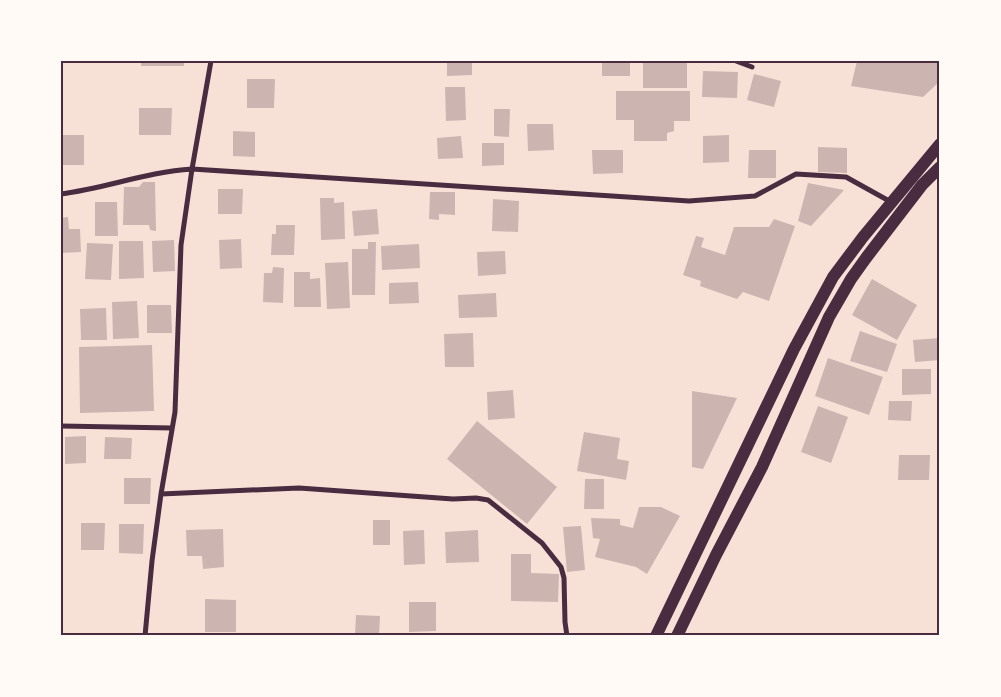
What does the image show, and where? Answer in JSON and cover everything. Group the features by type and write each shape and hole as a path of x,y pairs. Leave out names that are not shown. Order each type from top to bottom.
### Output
{"highway":[{"path":"656,636 794,349 832,277 940,144"},
{"path":"677,636 716,555 762,467 829,317 851,279 866,258 922,185 940,167"}],"street":[{"path":"145,636 152,561 175,412 181,245 211,61"},
{"path":"736,61 752,67"},
{"path":"61,194 104,187 131,178 166,171 192,169 689,201 755,196 796,174 846,178 891,202"},
{"path":"61,426 172,428"},
{"path":"161,494 299,488 488,500 542,543 561,567 564,578 567,636"}],"building":[{"path":"141,61 184,61 184,66 141,66"},
{"path":"447,61 472,61 472,75 447,76"},
{"path":"602,61 630,61 630,76 602,76"},
{"path":"857,61 940,61 940,81 923,97 851,86"},
{"path":"643,62 687,62 687,88 643,88"},
{"path":"703,71 738,72 737,98 702,97"},
{"path":"754,74 781,81 774,107 747,100"},
{"path":"247,79 275,79 274,108 247,108"},
{"path":"445,87 465,87 466,120 446,121"},
{"path":"616,91 690,91 690,121 674,121 674,131 667,133 667,141 634,141 634,120 616,120"},
{"path":"139,108 172,108 171,135 139,135"},
{"path":"494,109 510,109 509,137 494,136"},
{"path":"527,124 553,124 554,150 528,151"},
{"path":"233,131 255,132 255,157 233,156"},
{"path":"61,135 84,135 84,165 61,165"},
{"path":"729,135 729,162 703,163 703,136"},
{"path":"461,136 463,158 438,159 437,138"},
{"path":"482,143 504,143 504,165 482,166"},
{"path":"818,147 847,148 847,173 818,172"},
{"path":"592,150 623,150 623,173 593,174"},
{"path":"749,150 776,150 776,178 748,178"},
{"path":"143,182 155,182 156,231 150,230 149,225 123,225 124,187 139,187"},
{"path":"808,183 844,190 811,226 798,221"},
{"path":"218,189 243,189 242,214 218,214"},
{"path":"430,192 455,192 455,215 439,214 439,220 429,219"},
{"path":"320,198 334,198 334,203 344,202 345,239 321,240"},
{"path":"493,199 519,201 518,232 492,231"},
{"path":"95,202 117,202 118,236 95,236"},
{"path":"377,209 379,234 354,236 352,211"},
{"path":"68,217 69,229 80,229 81,252 61,253 61,218"},
{"path":"774,219 795,226 769,301 743,292 737,299 700,286 701,281 683,275 696,236 704,238 701,247 725,255 734,227 769,227"},
{"path":"276,225 295,225 294,255 271,255 272,234 276,234"},
{"path":"241,239 242,268 220,269 219,240"},
{"path":"174,240 175,271 153,272 152,241"},
{"path":"119,241 143,241 144,278 119,279"},
{"path":"368,242 376,242 375,295 352,295 352,249 368,249"},
{"path":"87,243 113,244 111,280 85,279"},
{"path":"419,244 420,268 382,270 381,246"},
{"path":"505,251 506,274 478,276 477,252"},
{"path":"348,262 350,308 327,309 325,263"},
{"path":"273,267 284,268 283,303 263,302 264,273 272,273"},
{"path":"294,272 310,272 310,279 320,278 321,307 294,307"},
{"path":"872,279 917,305 897,340 852,315"},
{"path":"418,282 419,303 389,304 389,283"},
{"path":"496,293 497,317 459,318 458,295"},
{"path":"137,301 139,338 113,339 112,302"},
{"path":"147,305 171,305 172,333 147,333"},
{"path":"106,308 107,340 81,340 80,309"},
{"path":"860,331 897,344 887,372 850,361"},
{"path":"473,333 474,367 445,367 444,334"},
{"path":"940,338 940,360 915,362 913,340"},
{"path":"152,345 154,411 80,413 79,347"},
{"path":"828,358 883,377 869,415 815,396"},
{"path":"902,369 931,369 931,394 902,395"},
{"path":"513,390 515,418 488,420 487,392"},
{"path":"692,391 737,398 703,469 692,467"},
{"path":"889,401 912,401 911,421 888,420"},
{"path":"818,406 848,417 831,463 801,452"},
{"path":"477,421 557,487 527,524 447,459"},
{"path":"584,432 620,438 617,459 629,461 626,480 577,471"},
{"path":"86,436 86,463 65,464 65,437"},
{"path":"105,437 132,438 131,459 104,459"},
{"path":"899,455 930,455 929,480 898,480"},
{"path":"937,457 940,457 940,484 937,484"},
{"path":"124,478 151,478 150,504 124,504"},
{"path":"585,479 604,479 604,509 584,509"},
{"path":"639,507 661,507 680,516 647,574 636,567 595,557 600,539 593,538 591,518 620,519 620,525 633,528"},
{"path":"373,520 390,520 390,545 373,545"},
{"path":"81,523 105,523 104,550 81,550"},
{"path":"119,524 144,524 143,554 119,553"},
{"path":"581,526 585,570 567,572 563,527"},
{"path":"223,529 224,567 203,569 202,556 187,556 186,530"},
{"path":"424,530 425,564 404,565 403,531"},
{"path":"478,530 479,562 446,563 445,532"},
{"path":"511,554 531,554 531,573 559,574 558,602 511,601"},
{"path":"205,599 236,600 236,632 205,632"},
{"path":"409,602 436,602 436,631 409,632"},
{"path":"356,615 380,616 379,636 355,636"}]}
